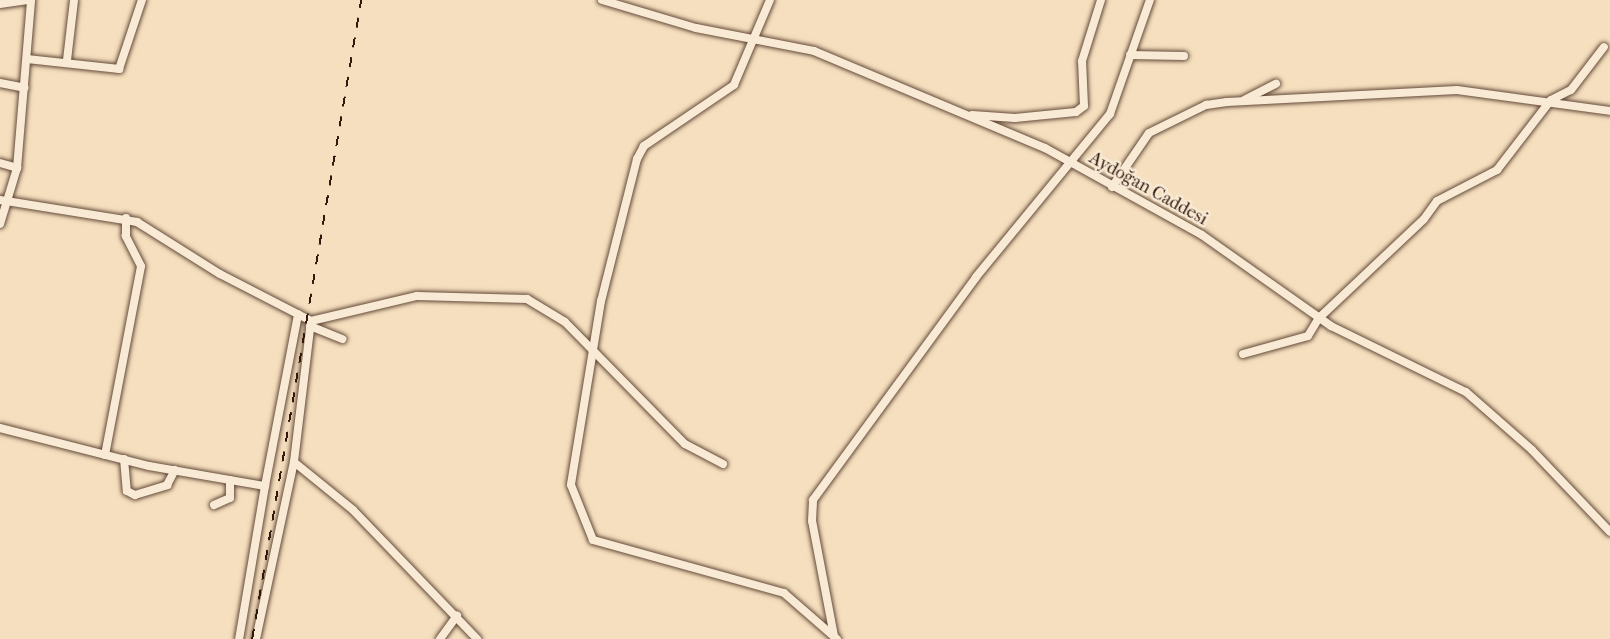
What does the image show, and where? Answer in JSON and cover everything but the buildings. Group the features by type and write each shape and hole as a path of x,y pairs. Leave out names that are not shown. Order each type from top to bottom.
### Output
{"street":[{"path":"0,4 29,0 25,88 17,168 10,202 0,224"},
{"path":"67,60 74,0"},
{"path":"27,59 67,60 119,69 142,0"},
{"name":"Aydoğan Caddesi","path":"602,0 696,28 814,51 971,115 1072,164 1202,235 1319,318 1466,392 1532,450 1610,532"},
{"path":"770,0 734,85 644,146 637,159 592,350 570,471 593,540 784,593 836,638"},
{"path":"971,115 991,112 1015,118 1076,112 1084,106 1082,61 1101,0"},
{"path":"836,638 812,521 813,500 976,277 1072,164 1110,114 1150,0"},
{"path":"1243,354 1308,336 1319,318 1424,219 1437,201 1497,170 1551,100 1571,90 1604,47"},
{"path":"1130,55 1184,57"},
{"path":"0,83 25,88"},
{"path":"1244,100 1276,84"},
{"path":"1112,187 1149,133 1206,105 1244,100 1457,90 1551,100 1610,111"},
{"path":"0,163 17,168"},
{"path":"0,200 126,218 298,315 310,324 342,339"},
{"path":"105,455 141,266 126,237 126,218"},
{"path":"310,324 417,296 527,299 565,322 685,444 723,464"},
{"path":"239,639 265,486 298,315"},
{"path":"256,639 294,462 310,324"},
{"path":"0,428 105,455 265,486"},
{"path":"124,459 127,491 135,495 166,485 175,470"},
{"path":"294,462 353,510 477,639"},
{"path":"214,505 230,498 230,480"},
{"path":"440,639 457,616"}],"railway":[{"path":"252,639 361,0"}]}
